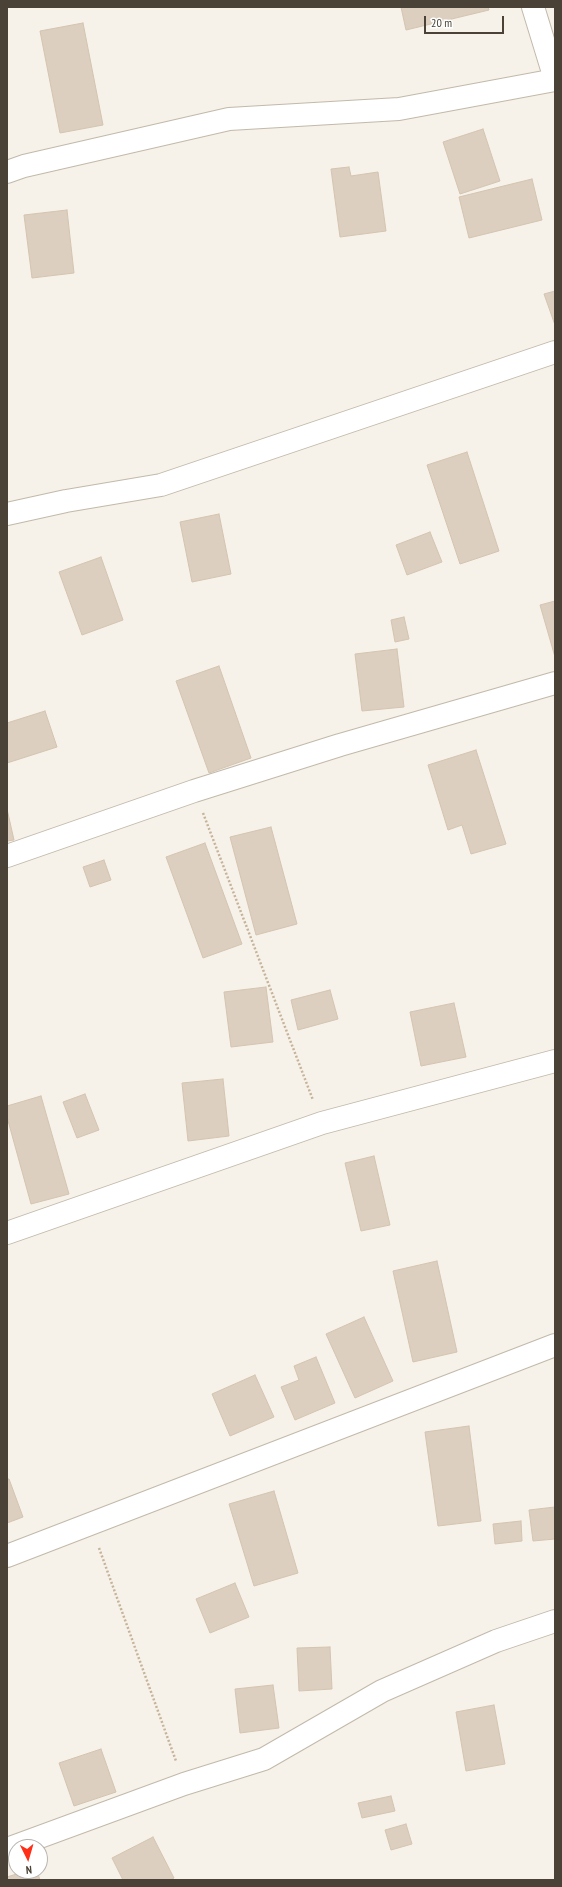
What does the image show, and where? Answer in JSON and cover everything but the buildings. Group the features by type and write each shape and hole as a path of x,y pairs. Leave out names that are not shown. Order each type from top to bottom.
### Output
{"street":[{"path":"7,172 24,166 229,119 399,108 555,80 533,7"},
{"path":"7,514 66,501 161,485 555,352"},
{"path":"7,856 194,791 340,745 555,683"},
{"path":"7,1233 322,1123 555,1060"},
{"path":"7,1556 555,1345"},
{"path":"7,1849 184,1784 264,1759 382,1691 496,1641 555,1621"}],"path":[{"path":"194,791 322,1123"},
{"path":"91,1524 184,1784"}]}
